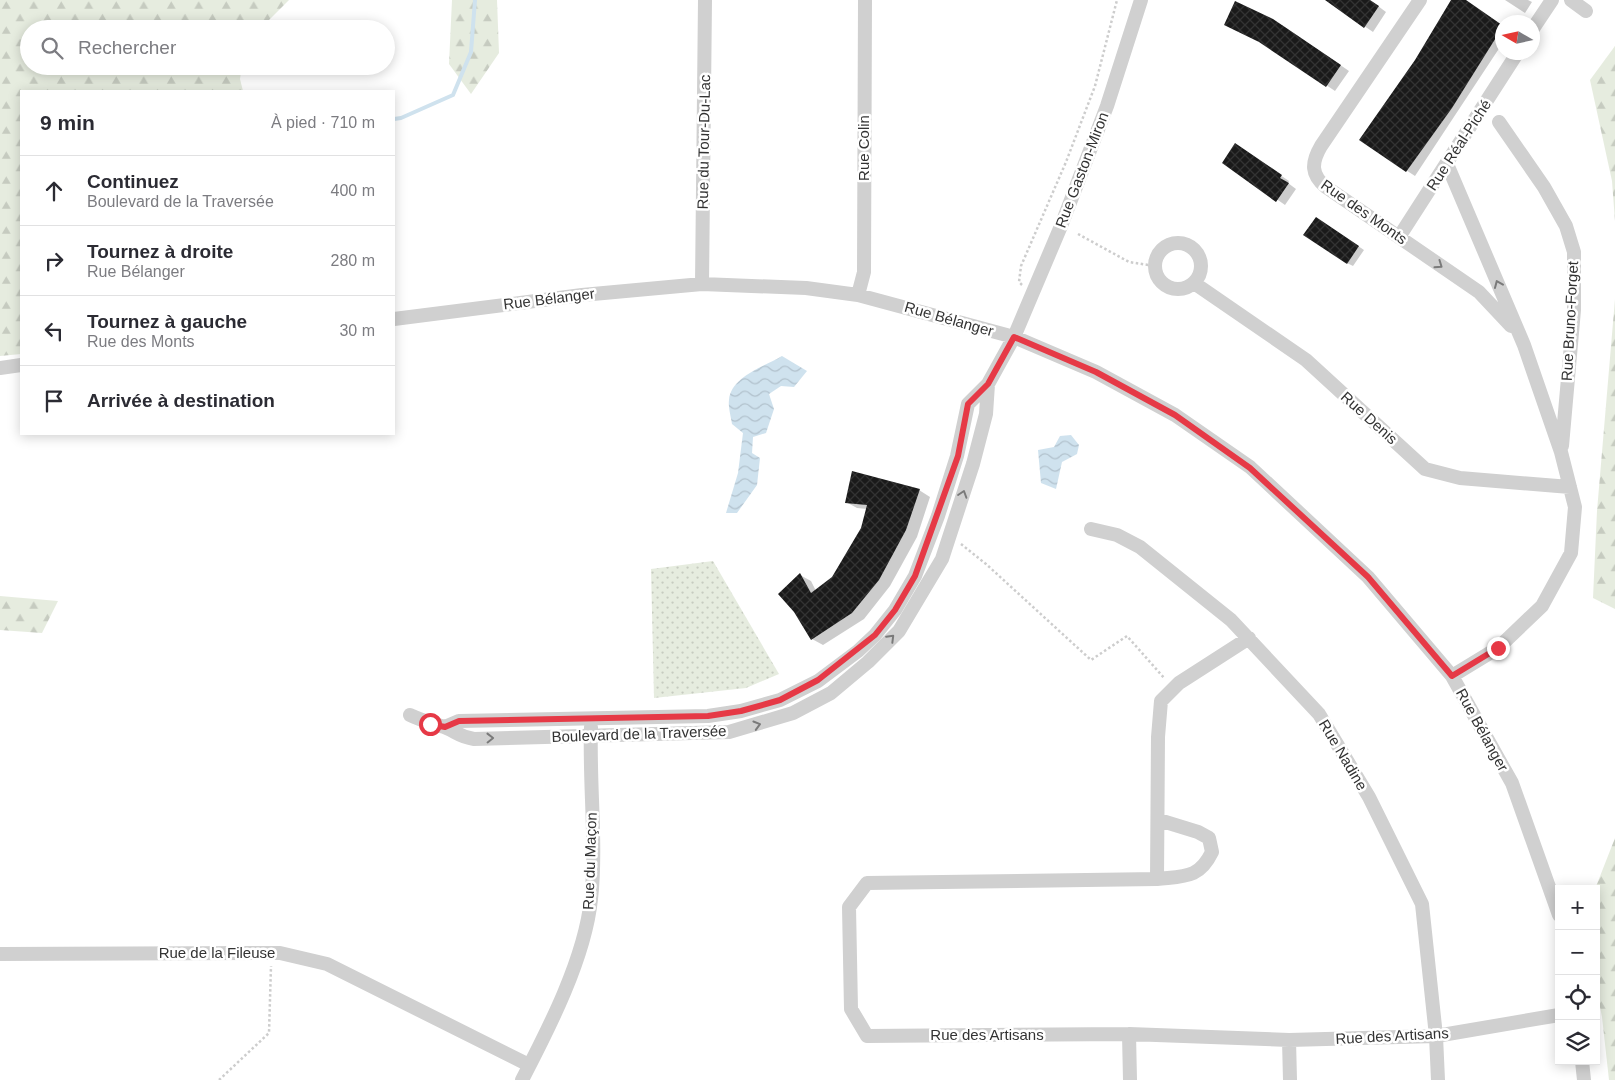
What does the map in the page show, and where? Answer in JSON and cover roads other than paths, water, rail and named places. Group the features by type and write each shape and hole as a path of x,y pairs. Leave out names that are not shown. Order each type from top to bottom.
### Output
{"street":[{"name":"Rue du Tour-Du-Lac","path":"702,284 705,0"},
{"name":"Rue Colin","path":"858,295 864,272 865,0"},
{"name":"Rue Gaston-Miron","path":"1014,337 1061,226 1107,106 1141,0"},
{"name":"Rue des Monts","path":"1420,0 1320,146 1313,166 1315,175 1322,183 1479,292 1506,320 1524,345"},
{"path":"1540,18 1552,0"},
{"path":"1571,0 1586,11"},
{"name":"Rue Réal-Piché","path":"1399,237 1513,60"},
{"name":"Rue Bruno-Forget","path":"1499,122 1544,187 1566,226 1574,252 1574,310 1561,452"},
{"name":"Rue des Monts","path":"1446,164 1524,345 1561,452 1575,506 1570,553 1542,606 1498,648 1452,676"},
{"path":"1172,244 1187,245 1194,249 1201,262 1201,269 1194,283 1180,289 1166,286 1156,274 1156,259 1165,247 1172,244"},
{"name":"Rue Denis","path":"1194,283 1306,360 1426,469 1460,478 1570,487"},
{"name":"Rue Bélanger","path":"395,318 582,295 702,284 806,288 858,295 1014,337 1096,372 1166,410 1250,468 1368,577 1452,676 1512,783 1555,904"},
{"name":"Boulevard de la Traversée","path":"445,727 459,721 708,716 741,711 780,700 818,680 858,651 875,635 895,610 915,576 958,456 968,404 988,384 1014,337"},
{"path":"0,368 20,365"},
{"name":"Boulevard de la Traversée","path":"410,715 430,724 445,727 460,737 474,738 729,732 793,713 831,693 868,662 899,631 942,559 973,464 984,422 988,384"},
{"name":"Rue Nadine","path":"1091,529 1117,536 1140,547 1231,620 1319,714 1369,797 1422,904 1436,1036 1438,1080"},
{"path":"1157,879 1159,820 1158,737 1161,701 1179,683 1249,638"},
{"name":"Rue du Maçon","path":"522,1080 553,1019 587,923 591,898 592,719"},
{"name":"Rue des Artisans","path":"1159,820 1208,838 1212,852 1205,866 1194,875 1157,879 867,883 849,907 850,1010 867,1036 1129,1034 1289,1040 1436,1036 1555,1016"},
{"name":"Rue de la Fileuse","path":"0,954 272,953 328,964 529,1065"},
{"path":"1129,1034 1130,1080"},
{"path":"1289,1040 1290,1080"},
{"path":"1582,1065 1584,1080"}],"water":[{"path":"782,356 807,371 794,387 781,386 769,394 774,409 766,433 753,437 752,453 760,458 757,485 737,513 726,513 738,473 743,433 732,424 729,409 731,392 742,378"},
{"path":"1071,435 1079,445 1077,454 1062,462 1056,489 1041,483 1038,450 1054,447 1060,436"}],"waterway":[{"path":"395,119 453,95 471,52 475,0"}]}
